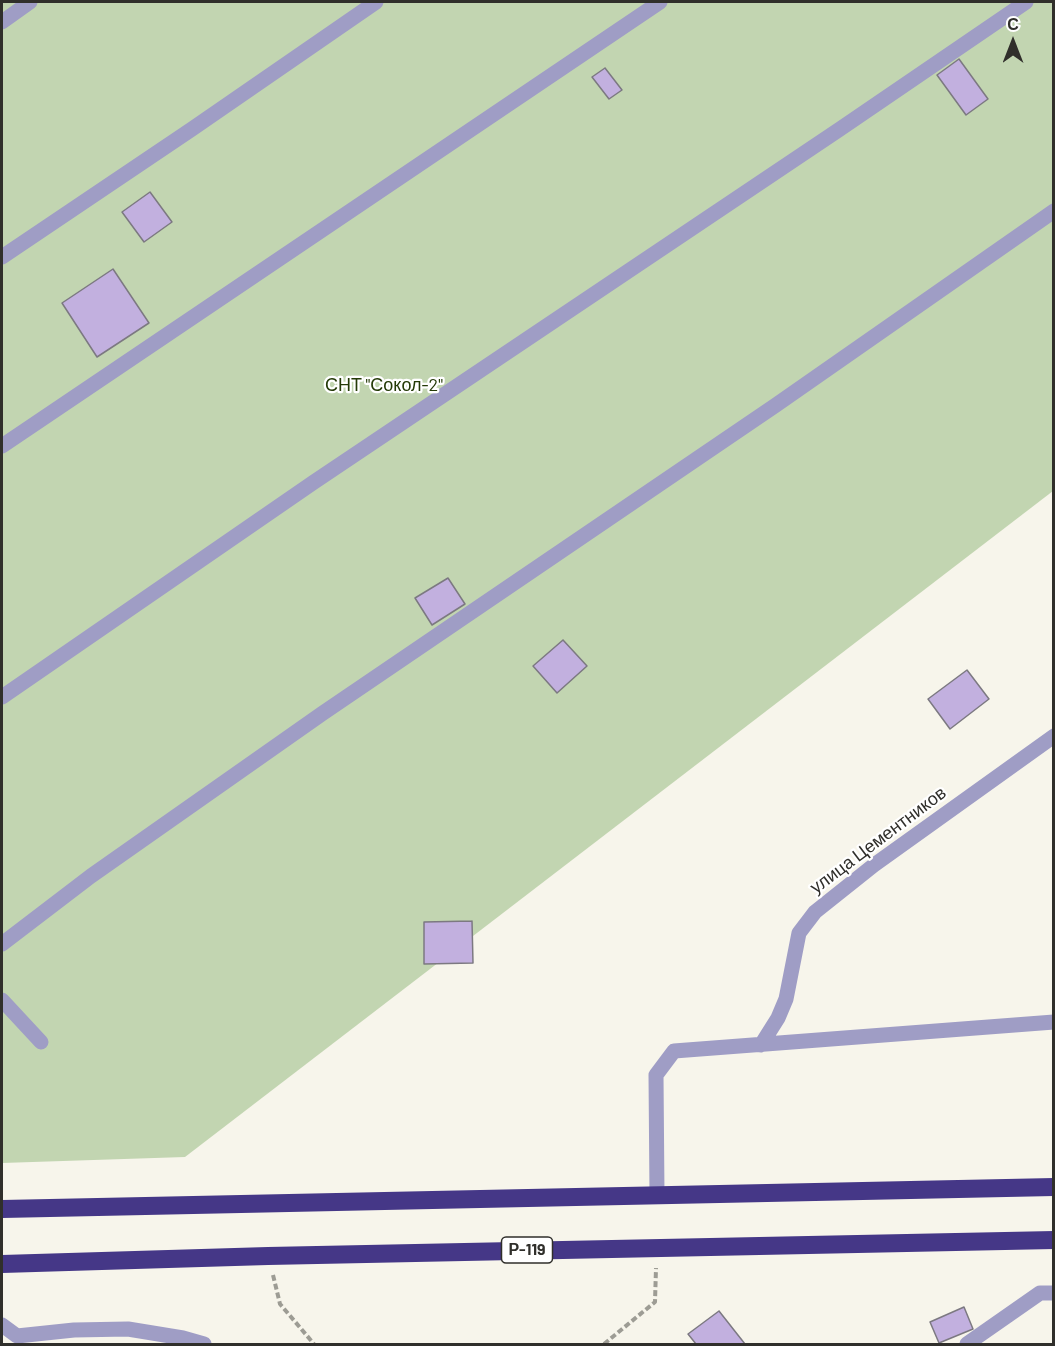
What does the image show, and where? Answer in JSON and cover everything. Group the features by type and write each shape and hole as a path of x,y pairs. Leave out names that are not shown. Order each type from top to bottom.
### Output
{"highway":[{"path":"2,1209 1053,1187"},
{"name":"Р-119","path":"2,1264 268,1256 1053,1240"}],"street":[{"path":"2,22 30,2"},
{"path":"2,257 376,2"},
{"path":"2,446 660,2"},
{"path":"2,697 314,482 1026,2"},
{"path":"2,944 91,876 314,720 776,405 1053,211"},
{"name":"улица Цементников","path":"761,1045 778,1018 786,999 800,933 815,912 893,852 1053,736"},
{"path":"2,1000 41,1042"},
{"path":"657,1196 656,1075 674,1051 1053,1022"},
{"path":"967,1344 1040,1293 1053,1293"},
{"path":"2,1325 18,1340 74,1330 128,1329 183,1338 204,1344"}],"path":[{"path":"604,1344 655,1302 657,1248"},
{"path":"268,1256 280,1304 314,1344"}],"green space":[{"name":"СНТ \"Сокол-2\"","path":"2,2 1053,2 1053,491 185,1157 2,1163"}],"building":[{"path":"959,59 988,99 966,115 937,75"},
{"path":"605,68 622,90 609,99 592,77"},
{"path":"150,192 172,222 144,242 122,212"},
{"path":"113,269 149,323 97,357 62,303"},
{"path":"448,578 465,604 432,625 415,598"},
{"path":"563,640 587,666 557,693 533,666"},
{"path":"967,670 989,699 950,729 928,699"},
{"path":"472,921 473,963 424,964 424,922"},
{"path":"964,1307 973,1329 939,1343 930,1322"},
{"path":"719,1311 745,1344 696,1344 688,1334"}]}
